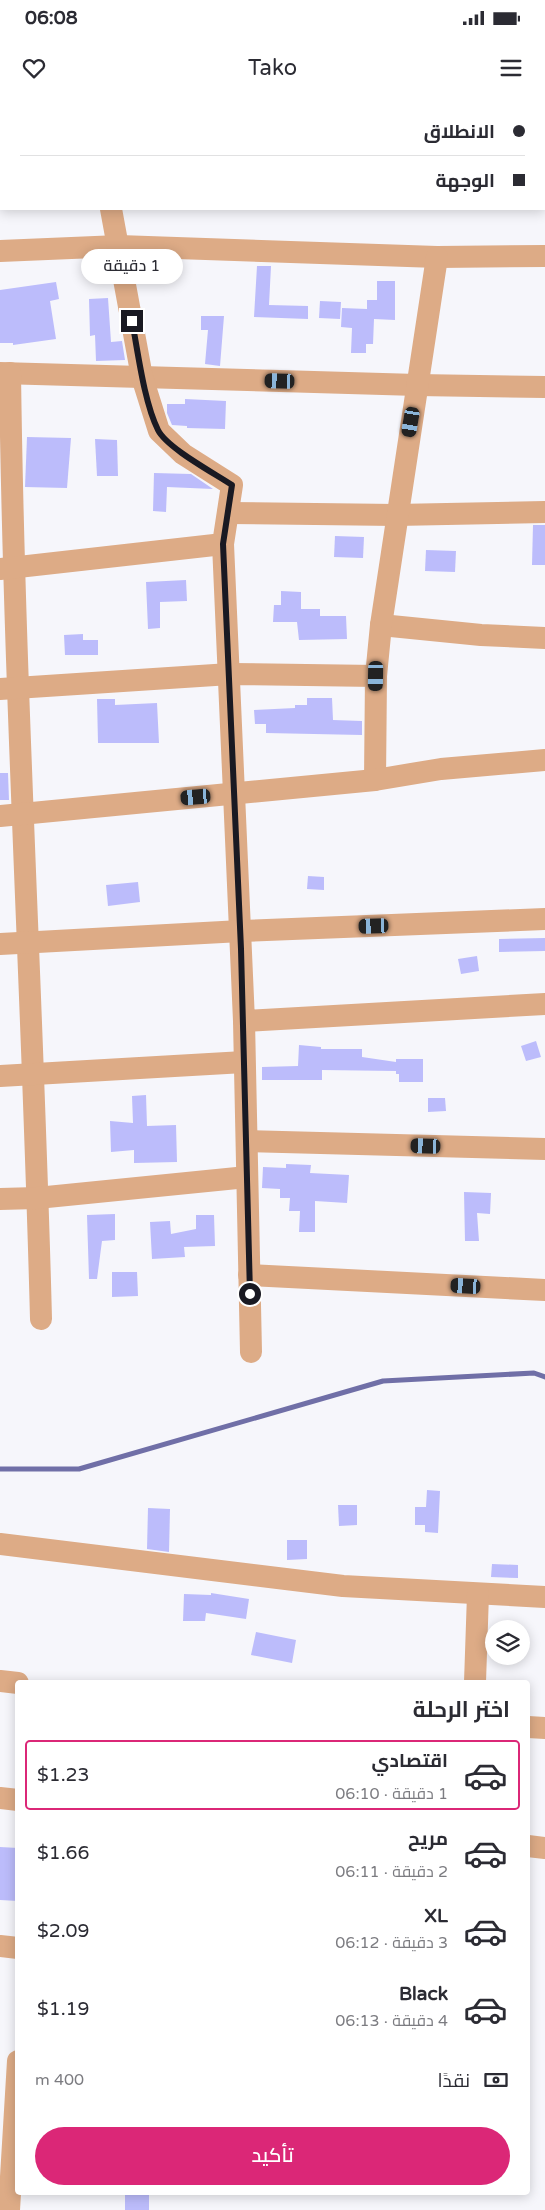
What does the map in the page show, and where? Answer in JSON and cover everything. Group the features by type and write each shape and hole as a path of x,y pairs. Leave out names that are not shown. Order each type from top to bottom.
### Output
{"street":[{"path":"111,210 142,377 159,431 183,454 232,485 223,544 241,931 251,1352"},
{"path":"0,251 119,246 437,257 545,256"},
{"path":"375,780 376,676 381,625 396,515 437,257"},
{"path":"41,1319 24,813 9,689 5,373 417,386 545,387"},
{"path":"228,513 396,515 545,512"},
{"path":"6,569 223,544"},
{"path":"381,625 481,635 545,638"},
{"path":"9,689 230,674 376,676"},
{"path":"0,816 375,780 441,769 545,760"},
{"path":"0,944 241,931 545,919"},
{"path":"244,1022 545,1004"},
{"path":"0,1076 244,1062"},
{"path":"247,1141 545,1150"},
{"path":"0,1199 38,1198 248,1176"},
{"path":"249,1275 545,1290"},
{"path":"0,1544 343,1586 545,1597"},
{"path":"475,1680 478,1594"},
{"path":"0,1681 15,1683"},
{"path":"530,1727 545,1728"},
{"path":"0,1798 15,1800"},
{"path":"530,1846 545,1848"},
{"path":"0,1946 15,1948"},
{"path":"10,2210 8,2091 15,2070"}],"building":[{"path":"257,266 271,266 269,305 308,306 308,319 254,317"},
{"path":"377,281 395,281 395,320 374,319 373,344 366,344 366,353 351,353 352,328 341,327 342,308 367,309 367,300 377,300"},
{"path":"56,282 59,299 50,301 56,339 13,345 13,343 0,343 0,290"},
{"path":"108,298 111,342 122,341 125,360 96,361 95,335 90,336 89,299"},
{"path":"320,301 341,302 340,319 319,318"},
{"path":"201,316 224,316 220,366 205,364 208,330 201,330"},
{"path":"185,399 226,401 225,429 187,428 187,426 172,425 167,413 167,404 185,404"},
{"path":"27,437 71,438 67,488 25,487"},
{"path":"95,439 117,440 118,476 97,476"},
{"path":"154,473 191,474 213,489 167,487 166,512 153,511"},
{"path":"533,525 545,525 545,565 532,565"},
{"path":"335,536 364,537 363,558 334,557"},
{"path":"426,550 456,551 455,572 425,571"},
{"path":"186,580 187,601 160,602 160,628 148,629 146,582"},
{"path":"281,591 301,592 301,609 320,609 320,616 346,616 347,639 299,640 297,622 273,622 274,605 281,605"},
{"path":"83,634 83,640 98,640 98,655 65,655 64,635"},
{"path":"307,698 332,698 333,720 362,721 362,735 266,733 266,724 255,724 254,710 295,708 295,705 307,705"},
{"path":"97,699 115,699 115,705 157,703 159,743 98,743"},
{"path":"0,773 8,773 9,800 0,800"},
{"path":"308,876 324,877 324,890 307,889"},
{"path":"138,882 140,902 108,906 106,885"},
{"path":"545,938 545,951 499,952 499,939"},
{"path":"477,956 479,971 461,974 458,959"},
{"path":"536,1041 541,1057 526,1061 521,1046"},
{"path":"299,1045 321,1047 321,1049 362,1049 362,1057 396,1062 396,1059 423,1059 423,1082 399,1082 399,1074 396,1074 396,1071 322,1070 322,1080 262,1080 262,1067 298,1066"},
{"path":"146,1095 147,1126 176,1125 177,1162 134,1163 134,1150 111,1152 110,1121 133,1123 132,1096"},
{"path":"428,1098 445,1098 446,1111 428,1112"},
{"path":"286,1164 311,1165 310,1173 349,1175 347,1203 315,1201 315,1232 299,1232 300,1211 289,1211 290,1198 280,1198 280,1189 262,1188 263,1167 286,1168"},
{"path":"464,1192 491,1193 490,1214 477,1213 479,1241 465,1241"},
{"path":"115,1214 115,1240 102,1241 97,1279 89,1279 87,1215"},
{"path":"196,1215 214,1215 215,1246 184,1247 185,1257 152,1259 150,1222 170,1221 171,1234 196,1229"},
{"path":"112,1272 137,1272 138,1296 112,1297"},
{"path":"427,1490 440,1491 438,1533 425,1532 425,1525 415,1525 415,1507 426,1507"},
{"path":"338,1505 357,1505 357,1525 339,1526"},
{"path":"148,1508 170,1509 169,1552 147,1549"},
{"path":"287,1540 307,1540 307,1559 287,1560"},
{"path":"492,1564 518,1565 518,1578 491,1577"},
{"path":"211,1593 249,1599 246,1619 206,1613 205,1621 183,1621 184,1594 211,1595"},
{"path":"256,1632 296,1640 292,1663 251,1655"},
{"path":"0,1847 15,1848 15,1901 0,1900"},
{"path":"125,2195 149,2195 149,2210 125,2210"}],"waterway":[{"path":"0,1469 79,1469 383,1381 534,1373 545,1377"}],"route":[{"path":"132,321 142,377 159,431 183,454 232,485 223,544 244,1022 250,1294"}]}
